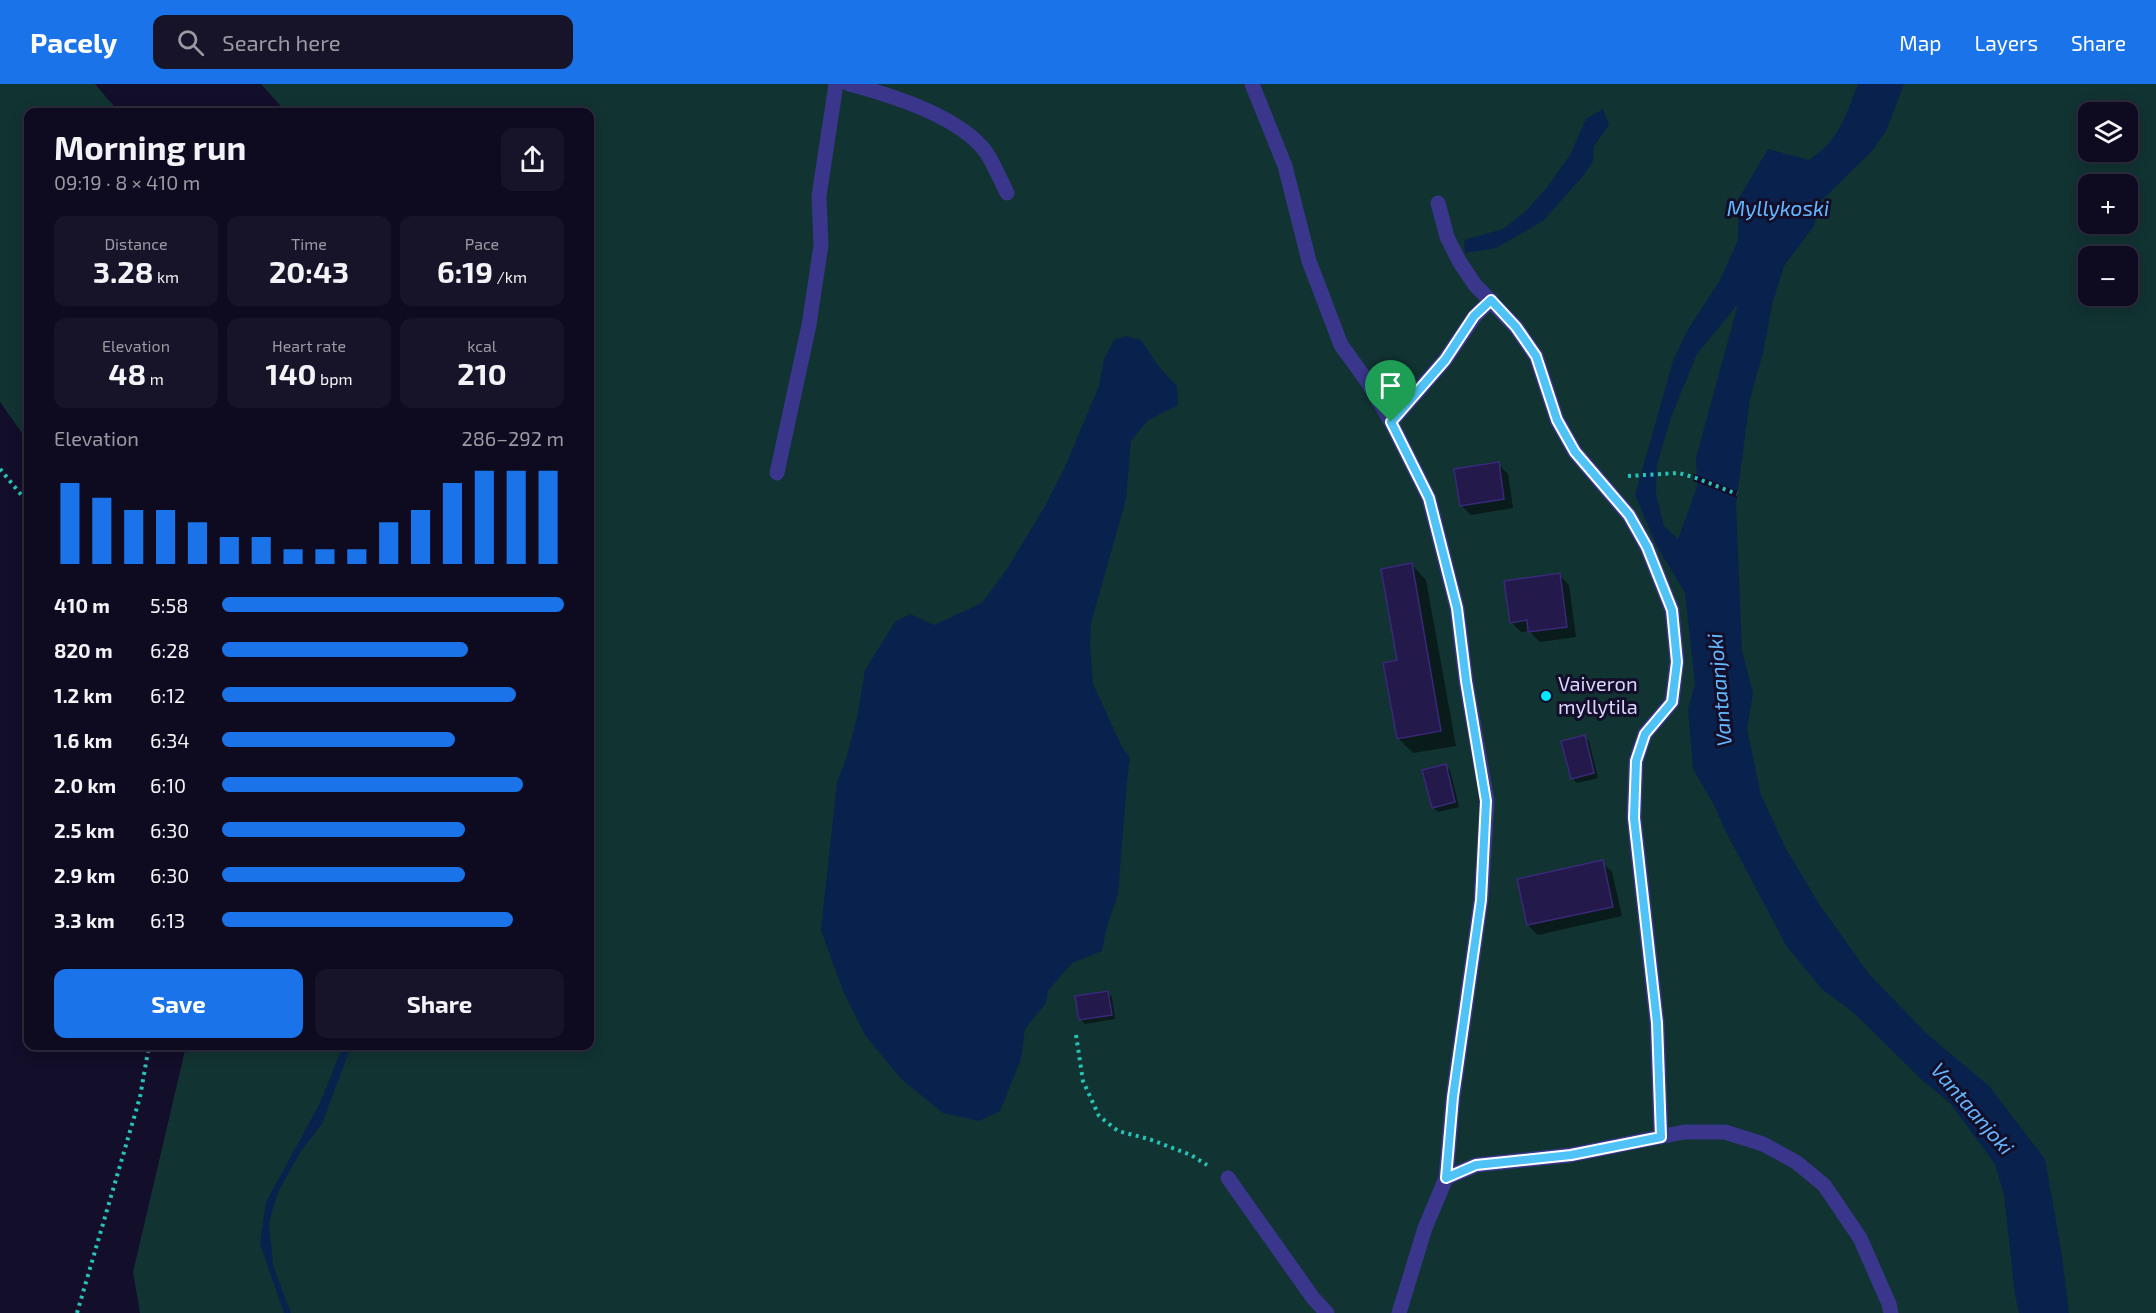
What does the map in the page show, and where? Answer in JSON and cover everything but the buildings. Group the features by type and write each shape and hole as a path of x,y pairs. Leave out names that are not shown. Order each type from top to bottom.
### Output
{"lane":[{"path":"777,473 809,325 821,245 819,196 836,84"},
{"path":"849,84 915,104 965,132 987,154 1007,193"},
{"path":"1252,84 1285,166 1308,261 1341,345 1367,381 1391,422 1429,498 1454,597 1486,801 1481,900 1453,1097 1446,1178 1425,1228 1399,1313"},
{"path":"1438,203 1447,237 1459,261 1475,285 1516,327 1536,356 1557,420 1575,452 1629,515 1647,547 1672,610 1677,662 1672,702 1645,734 1636,761 1634,818 1657,1023 1661,1137"},
{"path":"1391,422 1445,360 1474,316 1491,300"},
{"path":"1446,1178 1476,1165 1571,1155 1684,1132 1725,1132 1763,1144 1796,1162 1824,1185 1860,1238 1891,1313"},
{"path":"1228,1178 1313,1298 1327,1313"}],"path":[{"path":"0,469 24,498"},
{"path":"1618,476 1688,475 1737,494"},
{"path":"1076,1035 1083,1081 1099,1116 1118,1131 1149,1139 1191,1155 1228,1178"},
{"path":"77,1313 140,1097 148,1050"}],"green space":[{"path":"0,84 95,84 116,108 24,108 24,436 0,402"},
{"path":"261,84 2156,84 2156,1313 140,1313 133,1272 185,1050 594,1050 594,108 282,108"}],"water":[{"path":"1858,84 1904,84 1886,131 1872,151 1821,201 1814,226 1784,266 1772,305 1763,353 1750,399 1736,504 1742,651 1753,693 1747,729 1761,795 1785,847 1819,904 1869,974 1927,1034 1989,1086 2045,1159 2062,1256 2069,1313 2019,1313 2004,1195 1995,1164 1950,1103 1922,1080 1855,1014 1822,989 1787,947 1713,803 1693,769 1688,709 1695,684 1685,593 1657,546 1635,495 1673,361 1687,331 1720,280 1738,240 1739,198 1768,149 1809,160 1820,152 1835,135","holes":["1738,304 1696,458 1697,487 1678,539 1664,526 1656,494 1657,465 1671,417 1697,354"]},
{"path":"1603,109 1609,125 1594,146 1593,161 1583,176 1543,221 1496,248 1465,253 1464,240 1503,229 1525,212 1548,186 1570,155 1586,119"},
{"path":"1127,336 1141,340 1159,367 1177,386 1178,405 1147,421 1131,441 1126,499 1091,623 1093,684 1122,747 1130,758 1118,895 1107,926 1102,951 1072,963 1048,991 1046,1003 1025,1029 1021,1059 1000,1111 979,1121 943,1113 900,1078 865,1035 843,991 821,930 837,782 857,718 865,670 895,622 910,614 934,625 982,603 1007,569 1045,506 1064,469 1099,386 1104,359 1114,340"},
{"path":"341,1050 350,1050 322,1124 301,1151 278,1192 269,1223 273,1265 291,1313 284,1313 260,1244 266,1202 320,1103"}],"pier":[{"path":"1694,474 1737,491 1737,498 1693,481"}],"place":[{"name":"Vaiveron myllytila","path":"1546,696"}],"route":[{"path":"1491,300 1516,327 1536,356 1557,420 1575,452 1629,515 1647,547 1672,610 1677,662 1672,702 1645,734 1636,761 1634,818 1657,1023 1661,1137 1571,1155 1476,1165 1446,1178 1453,1097 1481,900 1486,801 1466,681 1457,608 1429,498 1391,422 1445,360 1474,316 1491,300"}],"water label":[{"name":"Myllykoski","path":"1778,209"},
{"name":"Vantaanjoki","path":"1720,690"},
{"name":"Vantaanjoki","path":"1972,1109"}]}
